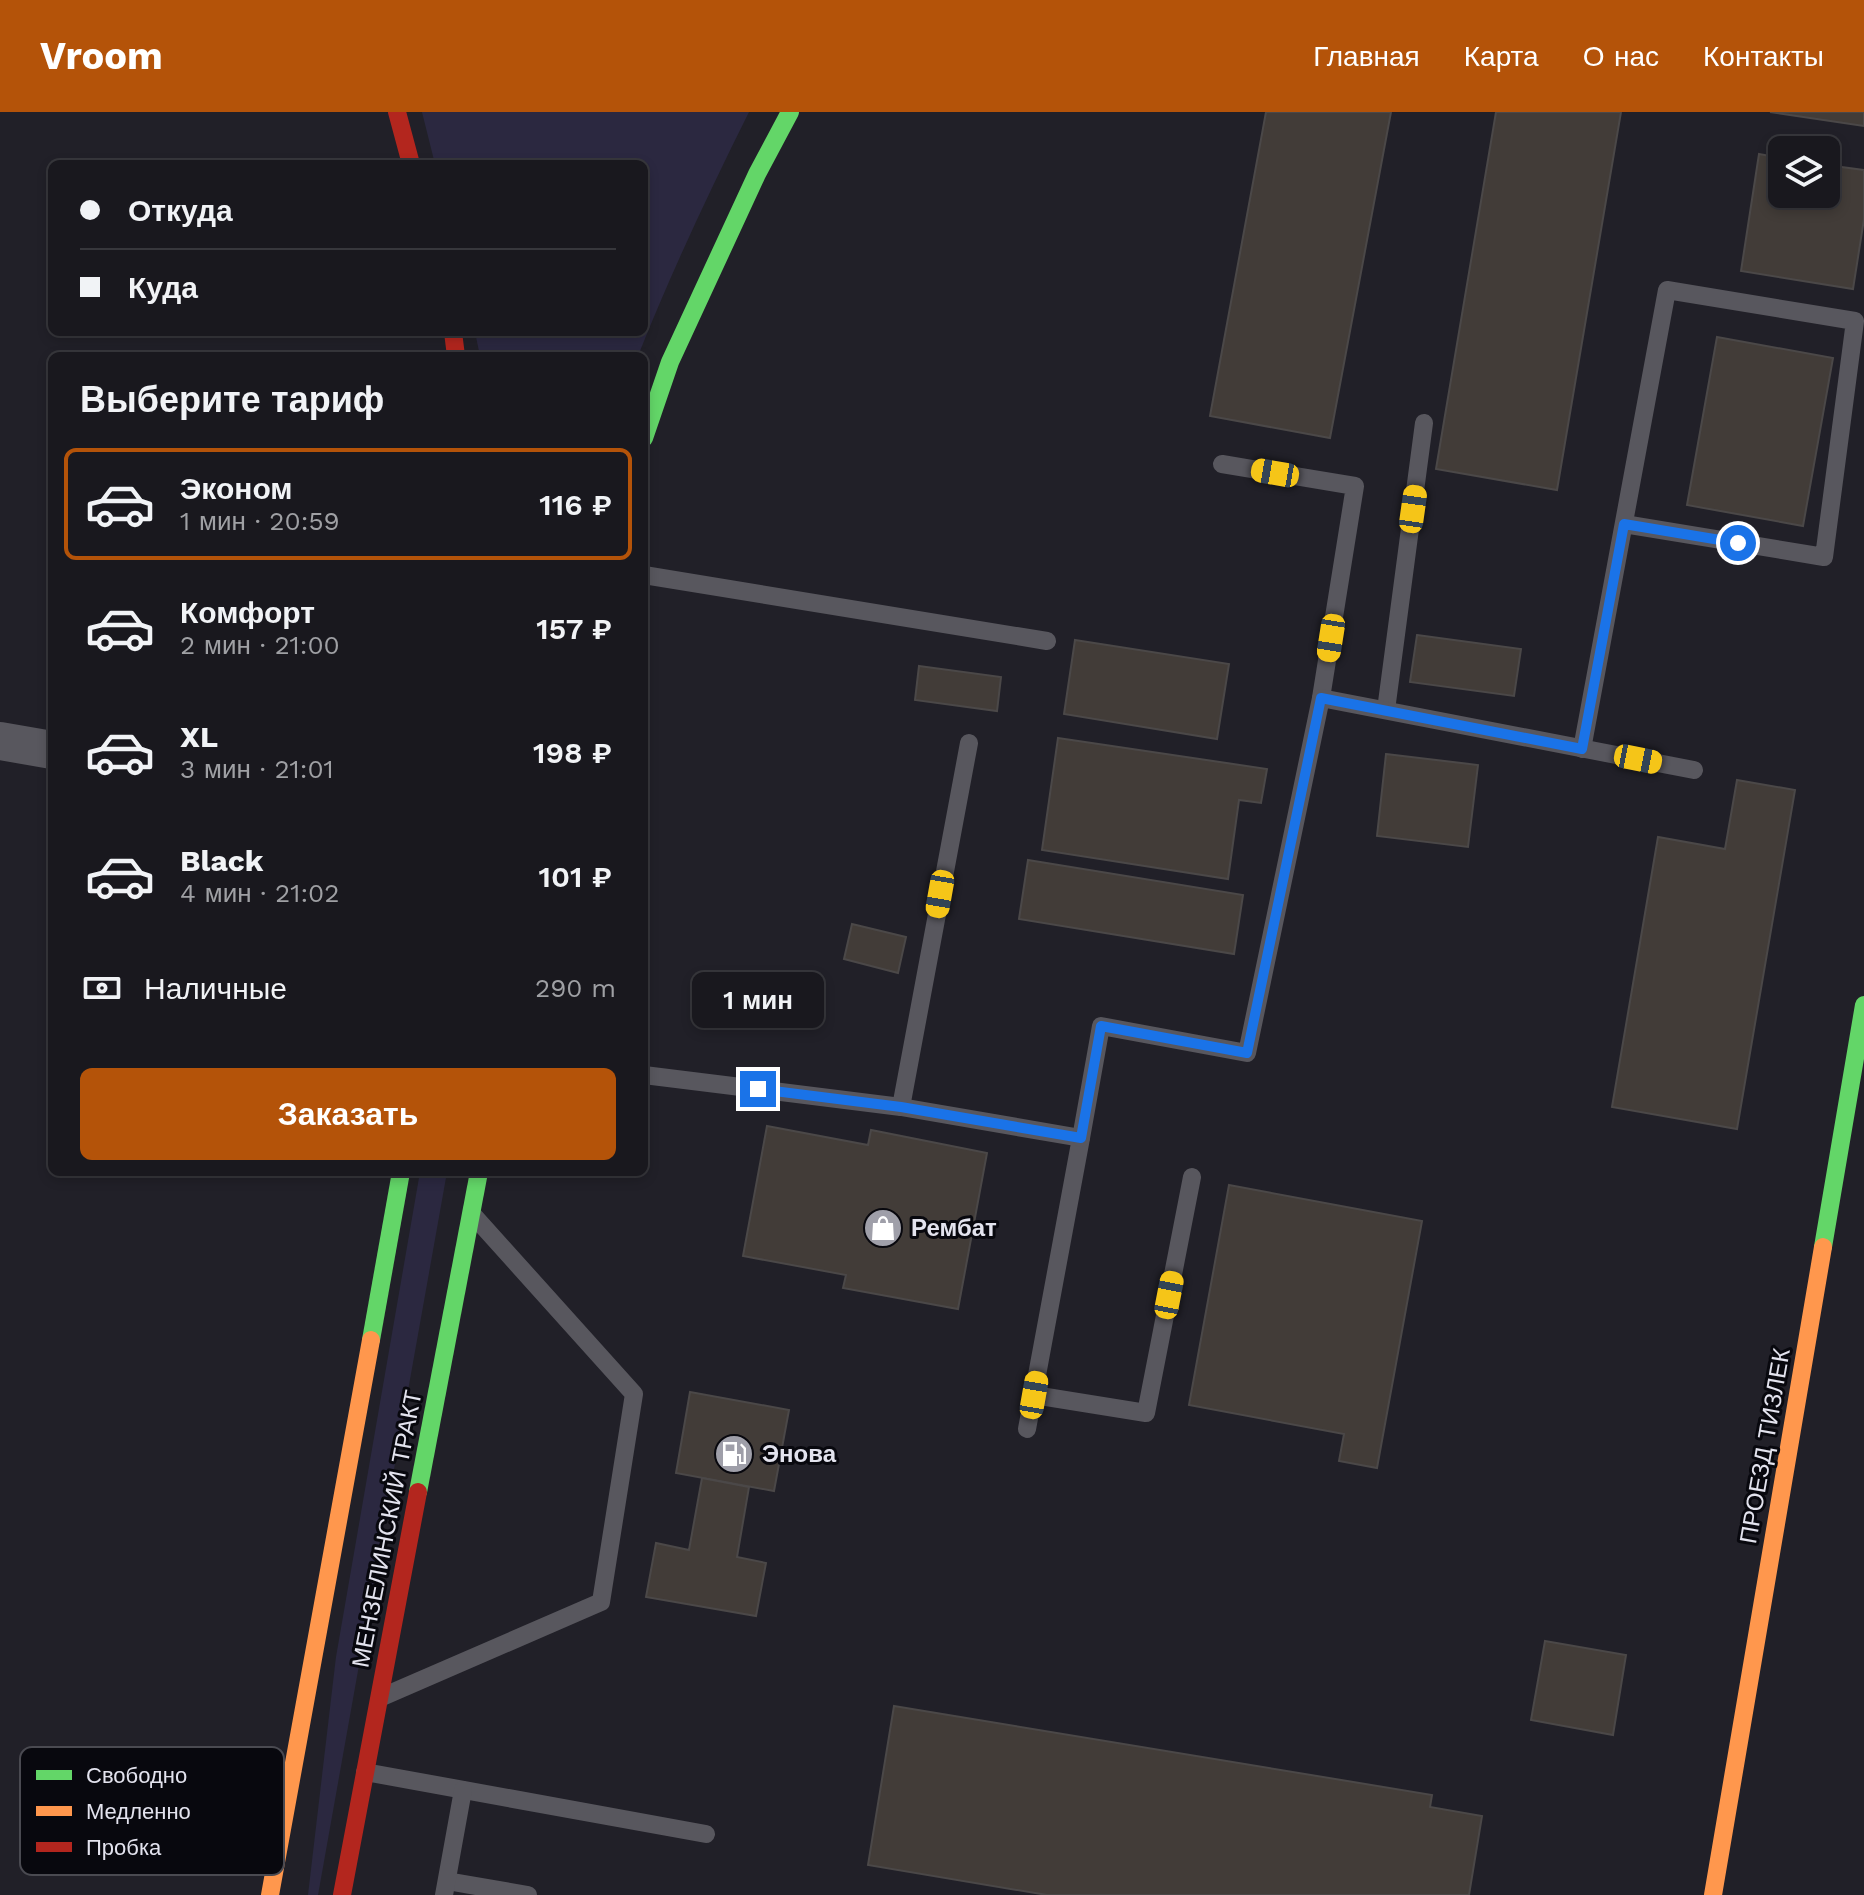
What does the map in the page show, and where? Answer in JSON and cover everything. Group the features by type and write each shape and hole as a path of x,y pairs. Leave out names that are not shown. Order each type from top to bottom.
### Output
{"main road":[{"path":"397,112 410,160"},
{"path":"648,426 670,362 757,174 790,112"},
{"name":"ПРОЕЗД ТИЗЛЕК","path":"1713,1895 1864,1005"},
{"name":"МЕНЗЕЛИНСКИЙ ТРАКТ","path":"284,1818 400,1176"},
{"name":"МЕНЗЕЛИНСКИЙ ТРАКТ","path":"342,1895 478,1176"},
{"name":"МЕНЗЕЛИНСКИЙ ТРАКТ","path":"270,1895 274,1875"}],"street":[{"path":"0,741 48,749"}],"lane":[{"path":"1582,749 1667,290 1855,321 1824,557 1624,524"},
{"path":"1386,710 1424,423"},
{"path":"1027,1429 1101,1026 1247,1053 1321,698 1355,486 1222,464"},
{"path":"648,576 1047,641"},
{"path":"1321,698 1694,770"},
{"path":"901,1107 969,743"},
{"path":"648,1075 901,1107 1081,1138"},
{"path":"1034,1395 1146,1413 1192,1177"},
{"path":"379,1698 601,1602 634,1394 472,1213"},
{"path":"365,1772 706,1834"},
{"path":"463,1790 446,1888 528,1895"}],"shaded area":[{"path":"422,112 749,112 648,332 648,160 434,160"},
{"path":"476,336 646,336 640,352 479,352"},
{"path":"419,1176 446,1176 318,1895 308,1895 336,1657"}],"building":[{"path":"1266,112 1391,112 1330,438 1210,416"},
{"path":"1496,112 1621,112 1557,490 1436,469"},
{"path":"1770,112 1864,112 1864,126"},
{"path":"1759,154 1768,156 1768,208 1840,208 1840,167 1864,170 1864,219 1853,289 1741,271"},
{"path":"1717,337 1833,358 1803,526 1687,505"},
{"path":"1417,635 1521,649 1514,696 1410,682"},
{"path":"1075,640 1229,664 1217,739 1064,714"},
{"path":"919,666 1001,677 997,711 915,700"},
{"path":"1058,738 1267,769 1261,803 1239,800 1228,879 1042,850"},
{"path":"1386,754 1478,765 1468,847 1377,836"},
{"path":"1737,780 1795,790 1737,1129 1612,1107 1658,837 1725,849"},
{"path":"1028,860 1243,895 1234,954 1019,919"},
{"path":"852,924 906,937 898,973 844,959"},
{"path":"767,1126 868,1145 871,1130 987,1153 958,1309 843,1288 846,1275 743,1256"},
{"path":"1229,1185 1422,1221 1377,1468 1339,1461 1344,1434 1189,1405"},
{"path":"690,1392 789,1410 774,1491 676,1473"},
{"path":"702,1478 749,1487 737,1557 766,1563 756,1616 646,1597 656,1543 689,1550"},
{"path":"1545,1641 1626,1655 1613,1735 1531,1720"},
{"path":"894,1706 1432,1795 1430,1807 1482,1816 1469,1895 1047,1895 868,1865"}],"traffic: fast":[{"path":"648,426 670,362 757,174 790,112"},
{"path":"1823,1247 1864,1005"},
{"path":"371,1340 400,1176"},
{"path":"418,1492 478,1176"}],"traffic: slow":[{"path":"1713,1895 1823,1247"},
{"path":"284,1818 371,1340"},
{"path":"270,1895 274,1875"}],"traffic: jam":[{"path":"397,112 410,160"},
{"path":"454,336 456,352"},
{"path":"342,1895 418,1492"}],"place":[{"name":"Рембат","path":"883,1228"},
{"name":"Энова","path":"734,1454"}],"route":[{"path":"758,1089 901,1107 1081,1138 1101,1026 1247,1053 1321,698 1582,749 1624,524 1738,543"}]}
